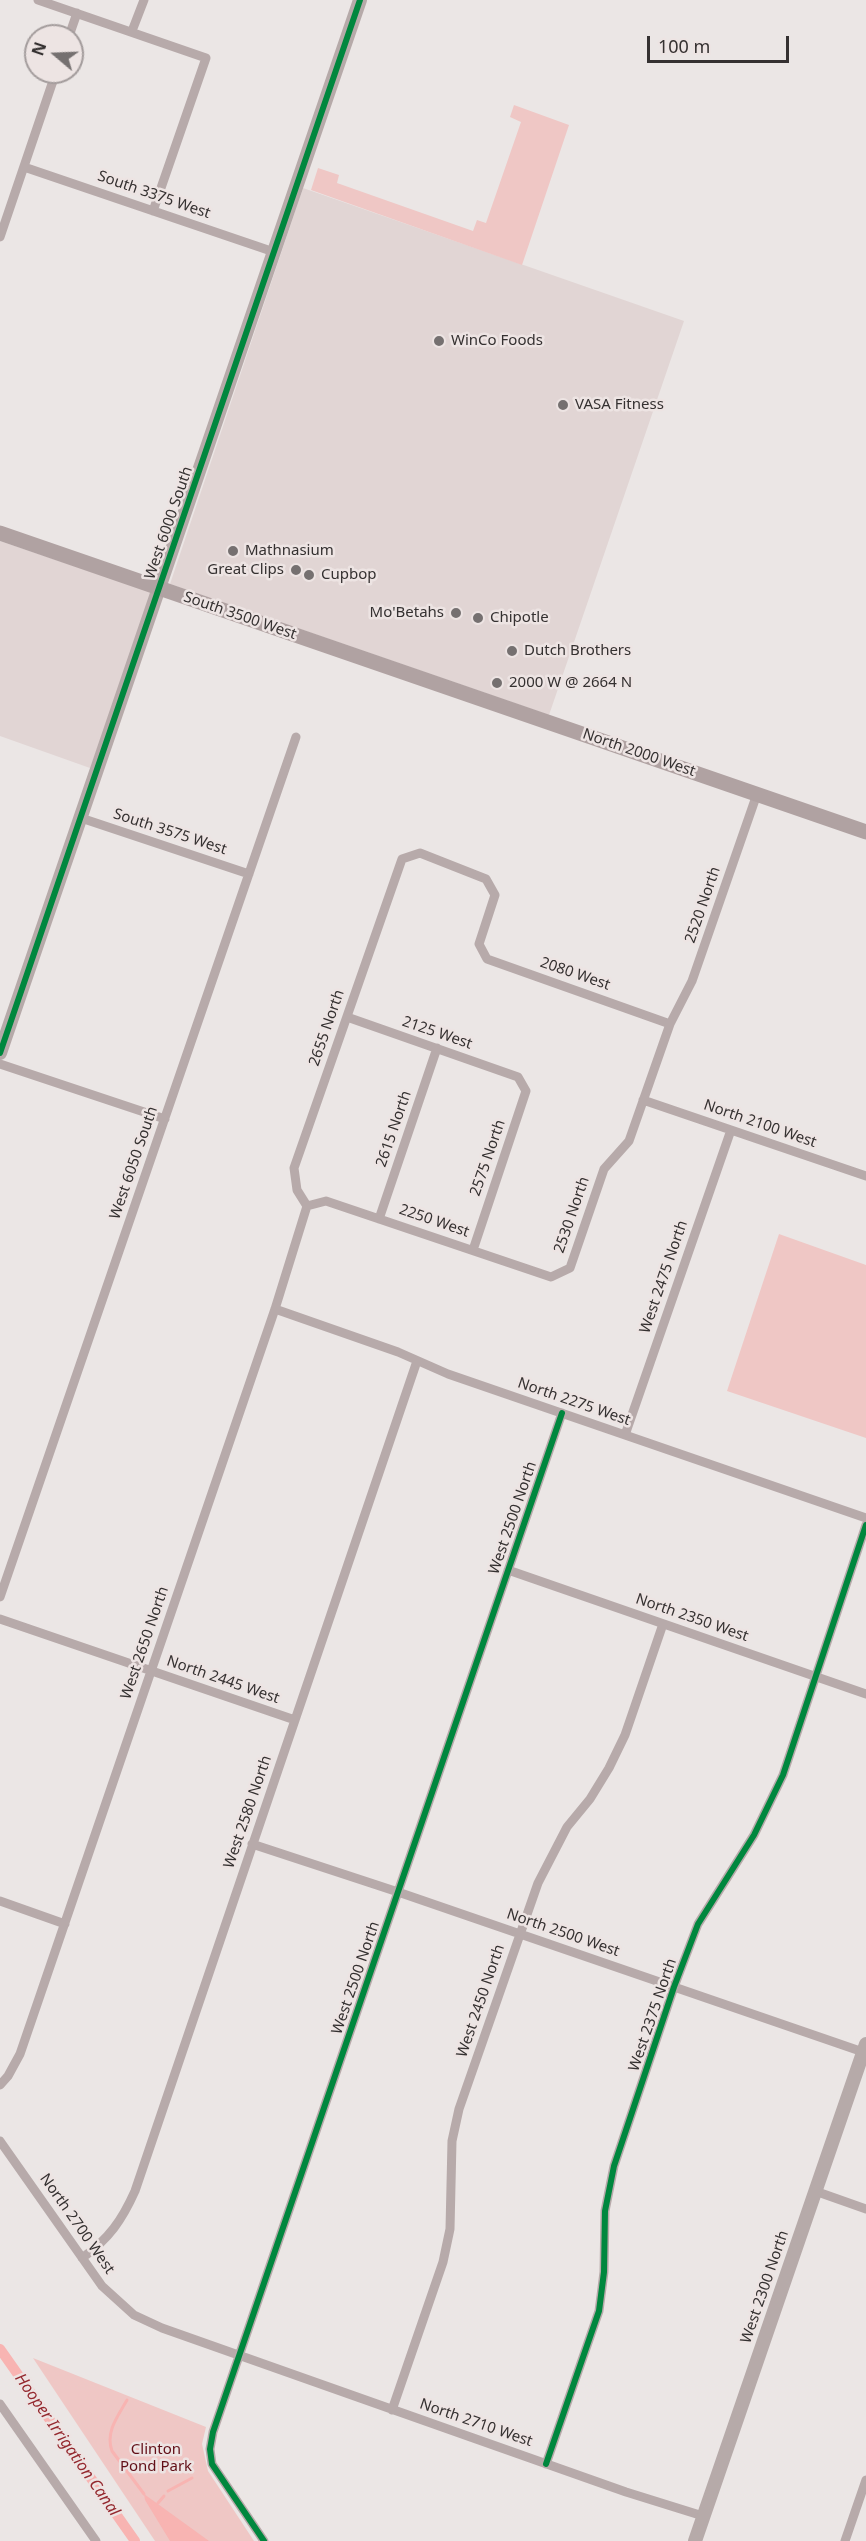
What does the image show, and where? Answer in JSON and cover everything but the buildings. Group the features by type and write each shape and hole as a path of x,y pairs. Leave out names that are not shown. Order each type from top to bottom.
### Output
{"main road":[{"name":"South 3500 West","path":"0,533 412,675"},
{"name":"North 2000 West","path":"412,675 866,832"}],"street":[{"path":"38,0 206,58 153,211"},
{"path":"132,31 144,0"},
{"name":"West 6000 South","path":"0,1053 360,0"},
{"path":"73,24 76,13"},
{"path":"0,237 52,84"},
{"name":"South 3375 West","path":"24,167 274,252"},
{"name":"West 6050 South","path":"0,1597 296,737"},
{"name":"2520 North","path":"670,1024 692,981 758,794"},
{"name":"South 3575 West","path":"81,818 249,874"},
{"name":"2655 North","path":"307,1206 297,1190 294,1168 402,859 420,853 486,879 495,895 479,944"},
{"name":"2080 West","path":"479,944 487,959 670,1024"},
{"name":"2125 West","path":"347,1017 518,1077"},
{"name":"2530 North","path":"551,1277 570,1268 604,1169 629,1141 670,1024"},
{"name":"2615 North","path":"379,1219 437,1048"},
{"path":"0,1064 165,1119"},
{"name":"2575 North","path":"472,1250 526,1091 518,1077"},
{"name":"North 2100 West","path":"643,1100 866,1176"},
{"name":"West 2475 North","path":"624,1435 731,1130"},
{"name":"2250 West","path":"307,1206 326,1201 551,1277"},
{"name":"West 2650 North","path":"0,2085 8,2076 20,2054 275,1309 307,1206"},
{"name":"North 2275 West","path":"275,1309 417,1360 448,1374 866,1518"},
{"name":"West 2580 North","path":"82,2258 101,2245 114,2231 130,2202 417,1360"},
{"name":"West 2500 North","path":"264,2541 212,2464 210,2449 213,2432 561,1413"},
{"name":"West 2375 North","path":"546,2464 598,2311 604,2272 605,2211 614,2166 675,1987 698,1924 769,1806 783,1775 866,1525"},
{"name":"North 2350 West","path":"508,1570 866,1694"},
{"name":"North 2445 West","path":"0,1619 295,1720"},
{"name":"West 2450 North","path":"392,2410 443,2262 450,2229 452,2141 459,2109 538,1883 551,1853 567,1827 590,1799 609,1768 624,1735 663,1624"},
{"name":"North 2500 West","path":"252,1844 675,1987 865,2048"},
{"path":"0,1901 65,1924"},
{"name":"West 2300 North","path":"695,2541 865,2048"},
{"name":"North 2700 West","path":"0,2141 102,2286 134,2314 162,2328 239,2356"},
{"path":"815,2191 866,2209"},
{"name":"North 2710 West","path":"239,2356 546,2464 704,2516"},
{"path":"0,2404 96,2541"},
{"path":"845,2541 866,2480"}],"shaded area":[{"path":"303,188 684,321 549,715 170,584"},
{"path":"0,541 154,593 90,768 0,736"},
{"path":"144,2494 209,2541 170,2541 145,2500"}],"green space":[{"path":"514,105 569,125 522,265 311,190 318,168 339,175 337,183 473,231 477,220 486,223 521,122 510,117"},
{"path":"779,1234 866,1265 866,1438 727,1391"},
{"name":"Clinton Pond Park","path":"33,2358 206,2427 202,2444 208,2471 254,2541 155,2541"}],"waterway":[{"name":"Hooper Irrigation Canal","path":"0,2349 135,2541"},
{"path":"127,2400 111,2431 110,2444 112,2451 144,2494"},
{"path":"168,2491 192,2478"},
{"path":"158,2503 164,2496"}],"cycle path":[{"path":"0,1053 360,0"},
{"path":"264,2541 212,2464 210,2449 213,2432 562,1413"},
{"path":"546,2464 599,2311 604,2272 605,2211 614,2166 674,1987 698,1924 754,1835 783,1775 866,1525"}],"place":[{"name":"WinCo Foods","path":"439,341"},
{"name":"VASA Fitness","path":"563,405"},
{"name":"Mathnasium","path":"233,551"},
{"name":"Great Clips","path":"296,570"},
{"name":"Cupbop","path":"309,575"},
{"name":"Mo'Betahs","path":"456,613"},
{"name":"Chipotle","path":"478,618"},
{"name":"Dutch Brothers","path":"512,651"},
{"name":"2000 W @ 2664 N","path":"497,683"}]}
